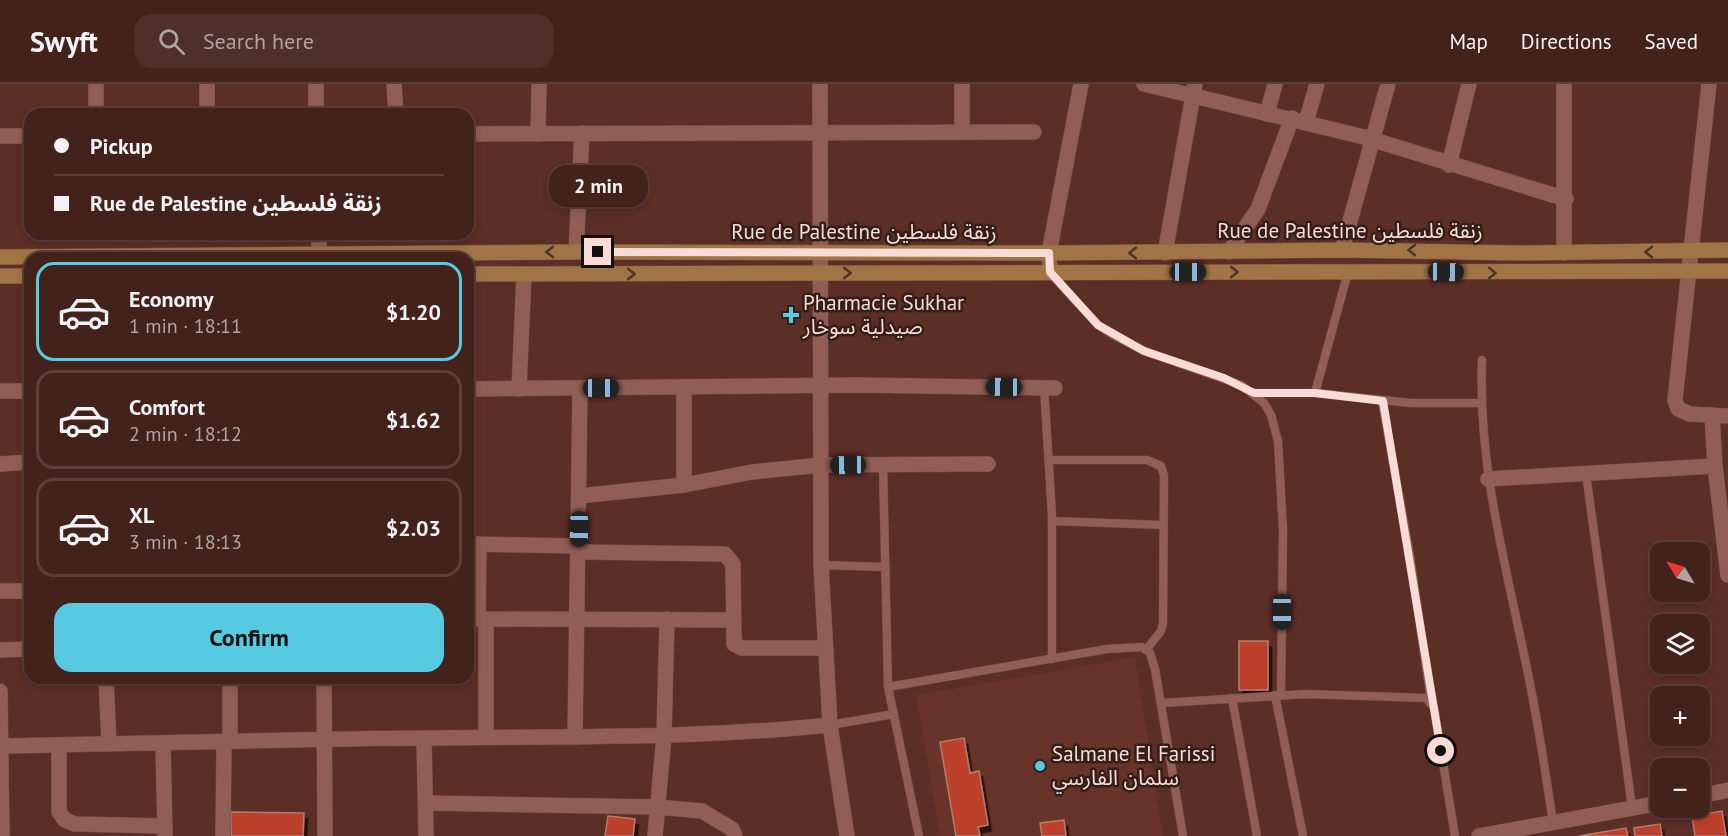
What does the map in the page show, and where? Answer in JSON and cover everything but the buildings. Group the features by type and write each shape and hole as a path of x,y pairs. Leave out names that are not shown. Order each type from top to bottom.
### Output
{"main road":[{"name":"Rue de Palestine زنقة فلسطين","path":"474,254 1165,253 1342,250 1564,253 1728,250"},
{"name":"Rue de Palestine زنقة فلسطين","path":"0,257 24,257"},
{"name":"Rue de Palestine زنقة فلسطين","path":"474,274 1728,271"},
{"path":"0,276 24,276"}],"street":[{"path":"96,84 96,108"},
{"path":"207,84 207,108"},
{"path":"316,84 316,108"},
{"path":"394,84 396,108"},
{"path":"538,134 539,84"},
{"path":"820,84 821,565 830,725 847,836"},
{"path":"962,84 962,130"},
{"path":"1050,272 1049,253 1081,84"},
{"path":"1144,84 1193,89 1267,114 1373,139 1449,165 1566,199"},
{"path":"1267,114 1275,84"},
{"path":"1229,252 1257,209 1317,84"},
{"path":"1342,250 1388,84"},
{"path":"1449,165 1469,84"},
{"path":"1564,84 1566,199 1564,253"},
{"path":"1709,84 1675,403 1678,409 1685,414 1728,416"},
{"path":"1165,253 1193,89"},
{"path":"474,134 962,130 1034,132"},
{"path":"576,252 582,134"},
{"path":"0,136 24,136"},
{"path":"519,389 524,274"},
{"path":"474,389 1049,387"},
{"path":"576,737 580,388"},
{"path":"684,388 684,485"},
{"path":"0,391 24,391"},
{"path":"1712,414 1715,466 1728,575"},
{"path":"0,464 24,462"},
{"path":"579,496 684,485 752,472 821,465 988,464"},
{"path":"1488,479 1715,466"},
{"path":"486,737 474,544 725,554 731,558 733,564 733,639 738,647 825,648"},
{"path":"0,591 24,591"},
{"path":"477,619 733,620"},
{"path":"655,836 664,736 667,619"},
{"path":"0,650 24,649"},
{"path":"106,684 109,744"},
{"path":"223,836 230,684"},
{"path":"324,684 326,836"},
{"path":"0,691 2,836"},
{"path":"1,746 324,739 664,736 757,732 830,725"},
{"path":"424,738 426,836"},
{"path":"59,745 59,812 65,820 75,824 165,831 164,743"},
{"path":"1710,794 1728,790"},
{"path":"426,803 657,807 702,811 732,829 735,836"},
{"path":"1479,836 1650,804"}],"lane":[{"path":"1050,272 1098,325 1113,335 1144,351 1224,378 1254,393 1271,415 1278,441 1283,530 1278,695 1303,836"},
{"path":"1315,393 1348,272"},
{"path":"1482,360 1481,403 1488,479 1504,570 1527,669 1553,822"},
{"path":"1049,387 1052,659"},
{"path":"1254,393 1315,393 1383,401 1481,403"},
{"path":"1383,401 1455,836"},
{"path":"1049,460 1157,462 1161,465 1164,476 1163,623 1161,632 1146,650"},
{"path":"883,465 888,687 920,836"},
{"path":"1586,474 1632,807"},
{"path":"1052,521 1163,525"},
{"path":"821,565 885,567"},
{"path":"888,687 1130,647 1146,650 1153,659 1162,703 1183,836"},
{"path":"1162,703 1278,695 1410,697 1431,701"},
{"path":"1232,698 1257,836"},
{"path":"830,725 894,714"}],"shaded area":[{"name":"Salmane El Farissi سلمان الفارسي","path":"1135,657 1163,836 940,836 916,695"}],"place":[{"name":"Pharmacie Sukhar صيدلية سوخار","path":"791,315"},
{"name":"Salmane El Farissi سلمان الفارسي","path":"1040,766"}],"route":[{"path":"598,252 1049,253 1050,272 1098,325 1144,351 1224,378 1254,393 1295,395 1315,393 1383,401 1441,751"}]}
